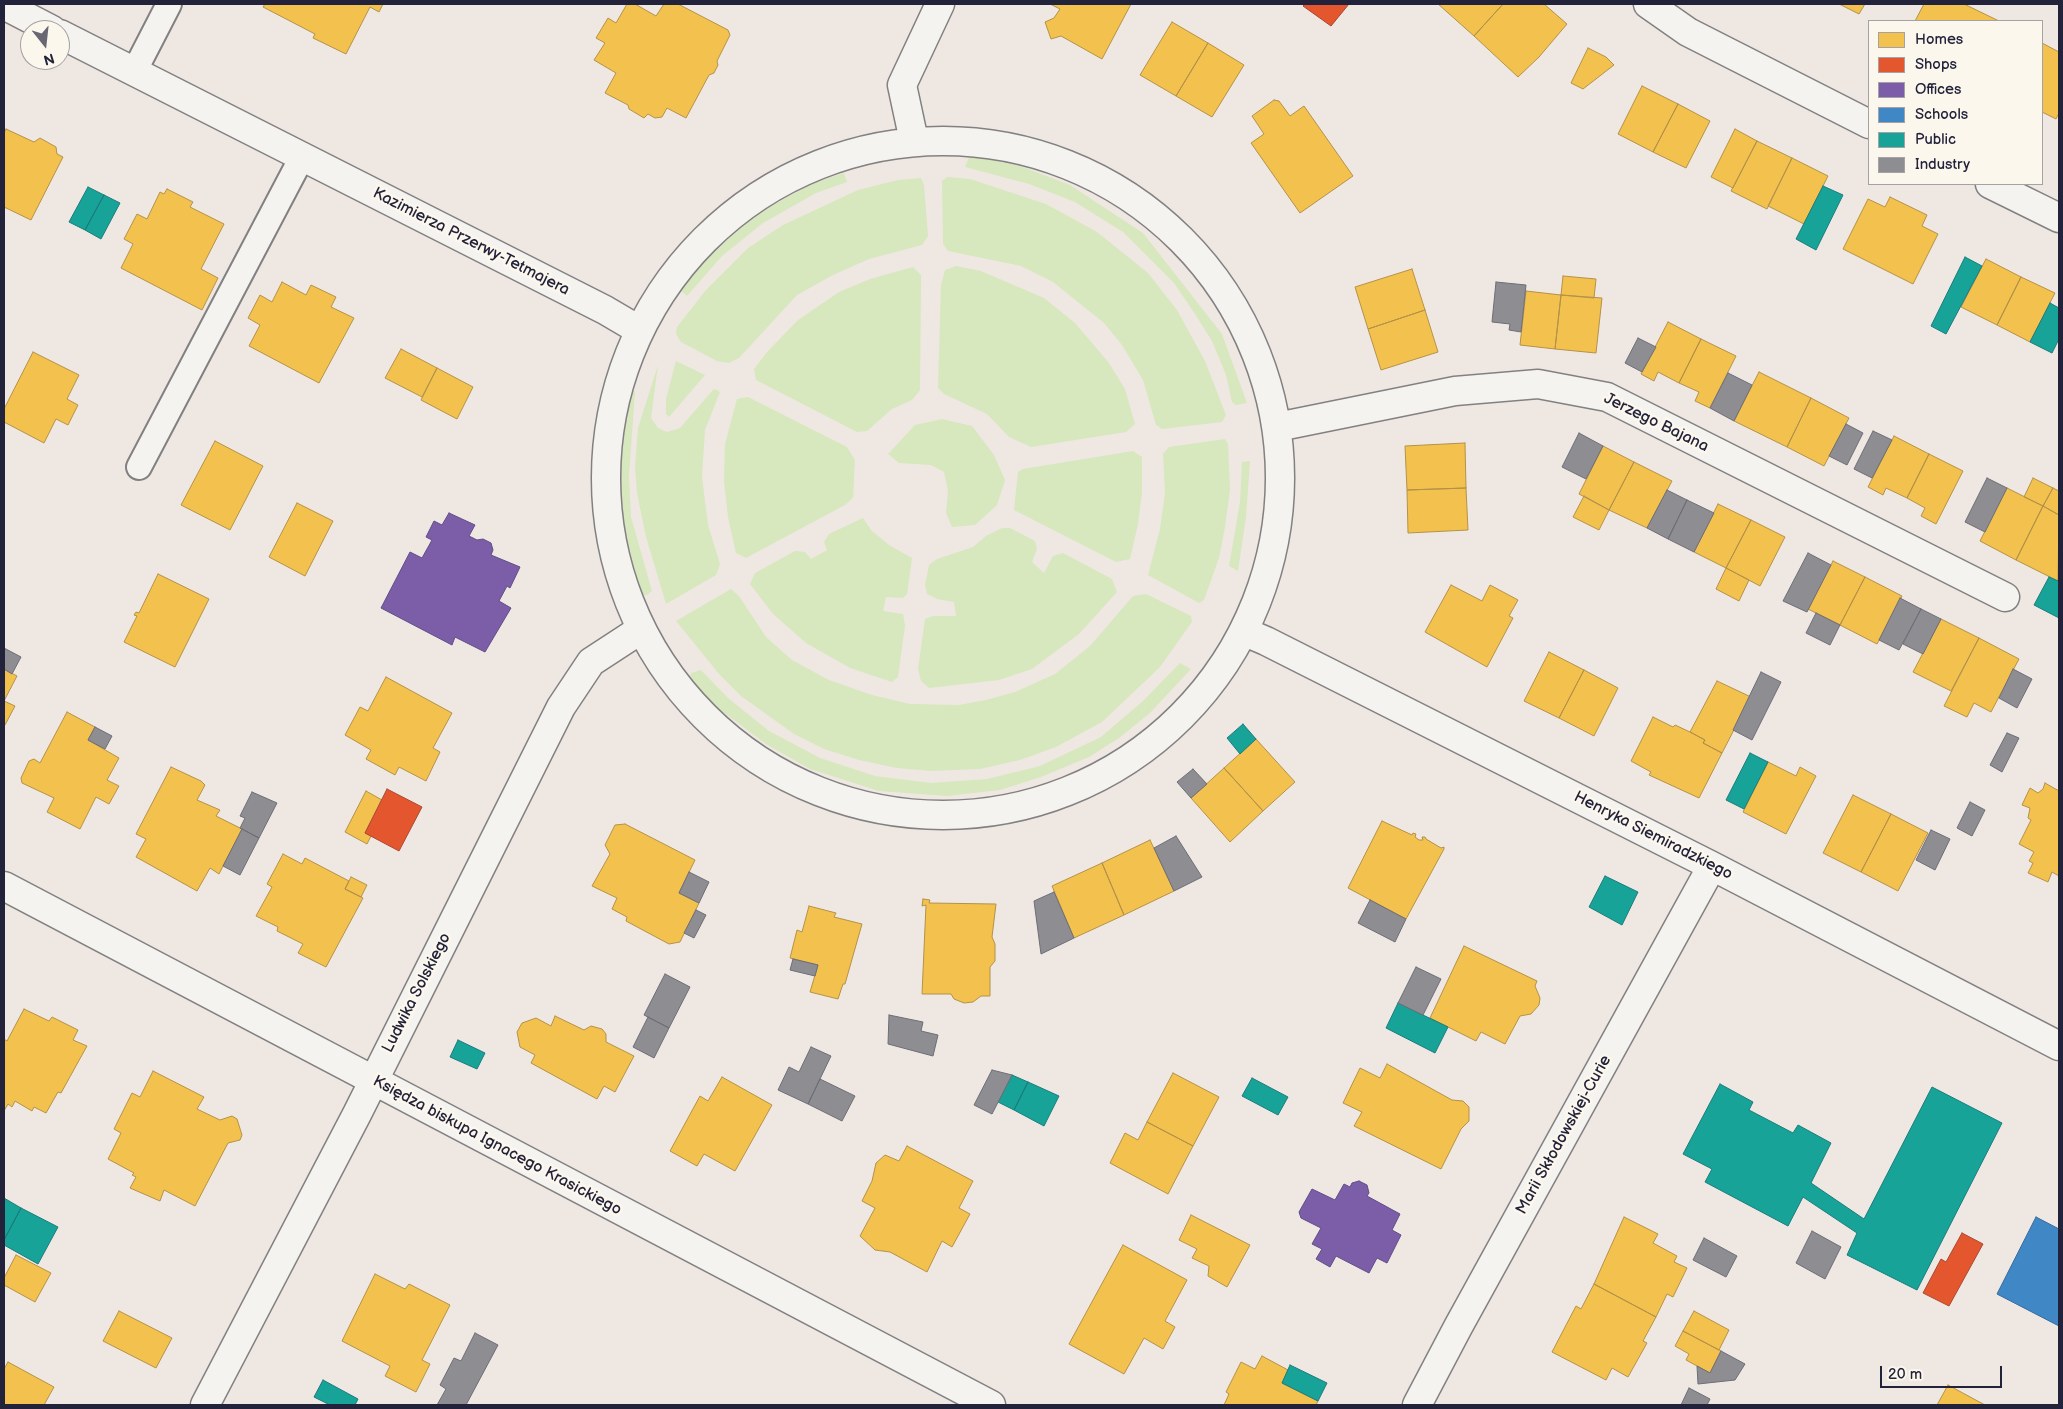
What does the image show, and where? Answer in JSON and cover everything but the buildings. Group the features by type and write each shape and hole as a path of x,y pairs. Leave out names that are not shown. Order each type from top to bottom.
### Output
{"street":[{"path":"914,141 902,85 940,4"},
{"path":"1648,4 1688,32 1868,123"},
{"path":"4,5 33,20"},
{"name":"Kazimierza Przerwy-Tetmajera","path":"70,39 597,306 639,330"},
{"path":"914,141 978,142 1040,154 1099,178 1152,212 1198,256 1236,308 1262,366 1277,427 1281,480 1277,532 1264,583 1245,632 1208,688 1161,737 1104,776 1042,802 975,815 908,815 841,801 779,774 723,735 676,686 640,630 621,581 608,531 605,480 608,428 620,378 639,330 676,270 724,220 782,180 846,154 914,141"},
{"path":"1992,185 2059,218"},
{"name":"Jerzego Bajana","path":"1277,427 1456,391 1538,384 1607,397 2005,597"},
{"name":"Ludwika Solskiego","path":"204,1405 373,1081 561,707 591,662 640,630"},
{"name":"Henryka Siemiradzkiego","path":"1245,632 1712,866 2059,1046"},
{"name":"Marii Skłodowskiej-Curie","path":"1417,1405 1712,866"},
{"name":"Księdza biskupa Ignacego Krasickiego","path":"4,886 991,1405"}],"lane":[{"path":"134,72 169,4"},
{"path":"139,467 302,157"}],"green space":[{"path":"970,155 1020,166 1070,185 1143,233 1222,334 1247,403 1236,405 1232,402 1226,375 1212,341 1195,314 1174,283 1123,232 1075,202 1029,184 965,167"},
{"path":"844,173 847,182 816,193 763,223 722,256 687,296 681,291 697,269 751,217 813,183"},
{"path":"947,177 970,179 1046,204 1097,232 1148,273 1177,310 1205,361 1226,415 1222,422 1162,429 1156,425 1143,380 1122,345 1104,323 1053,282 1021,266 948,251 943,244 942,181"},
{"path":"921,178 924,185 928,236 922,245 869,259 833,275 797,295 739,358 729,363 717,361 681,342 676,334 677,327 706,290 748,248 783,225 858,190 898,180"},
{"path":"956,266 981,271 1044,298 1075,323 1109,363 1125,389 1135,424 1126,432 1031,447 1009,437 987,414 944,394 938,388 941,285 945,270"},
{"path":"913,267 921,275 920,390 912,400 892,409 867,431 857,432 756,380 754,369 767,352 798,320 839,292 870,279"},
{"path":"676,361 705,375 669,417 666,414 666,399"},
{"path":"658,365 651,418 658,428 667,432 680,428 712,391 715,389 720,392 705,430 702,477 708,525 720,564 716,575 666,604 646,537 637,493 635,467 638,428"},
{"path":"632,388 635,392 629,476 631,517 652,591 647,595 639,596 615,524 609,474 624,390"},
{"path":"748,397 847,447 855,460 853,498 845,505 746,558 736,553 728,517 724,481 725,444 737,399"},
{"path":"942,419 972,426 994,455 1005,480 997,505 975,525 952,527 946,513 948,490 944,472 931,465 899,463 888,454 915,425"},
{"path":"1225,439 1228,444 1230,490 1225,527 1219,558 1204,600 1199,603 1148,575 1160,529 1165,493 1163,454 1169,447"},
{"path":"1133,451 1142,457 1142,492 1138,524 1130,559 1116,562 1014,510 1018,472 1023,469"},
{"path":"1250,461 1246,517 1238,571 1229,566 1240,502 1242,462"},
{"path":"863,518 871,530 889,545 912,558 907,594 903,598 886,597 883,611 903,614 905,626 898,677 892,682 850,668 806,643 773,614 750,584 755,573 795,551 805,552 811,559 827,550 824,542 829,534"},
{"path":"1002,528 1010,528 1035,541 1037,549 1032,562 1044,573 1053,556 1063,553 1112,579 1117,592 1079,634 1032,669 999,680 929,688 921,681 918,669 925,619 933,616 956,616 954,602 937,599 927,594 925,585 929,565 937,559 973,547 986,536"},
{"path":"731,589 739,596 766,637 792,660 829,680 872,695 910,704 959,705 986,700 1015,692 1055,674 1090,646 1133,596 1146,594 1191,616 1192,622 1160,667 1102,722 1056,747 1020,760 980,769 931,771 897,768 859,760 824,749 794,734 741,696 719,674 676,621"},
{"path":"1180,663 1191,669 1150,713 1119,738 1089,757 1041,777 1000,790 947,796 879,791 810,769 766,744 714,705 690,679 691,673 701,670 728,698 769,731 820,758 875,776 931,783 987,779 1040,766 1101,737 1143,701"}]}
